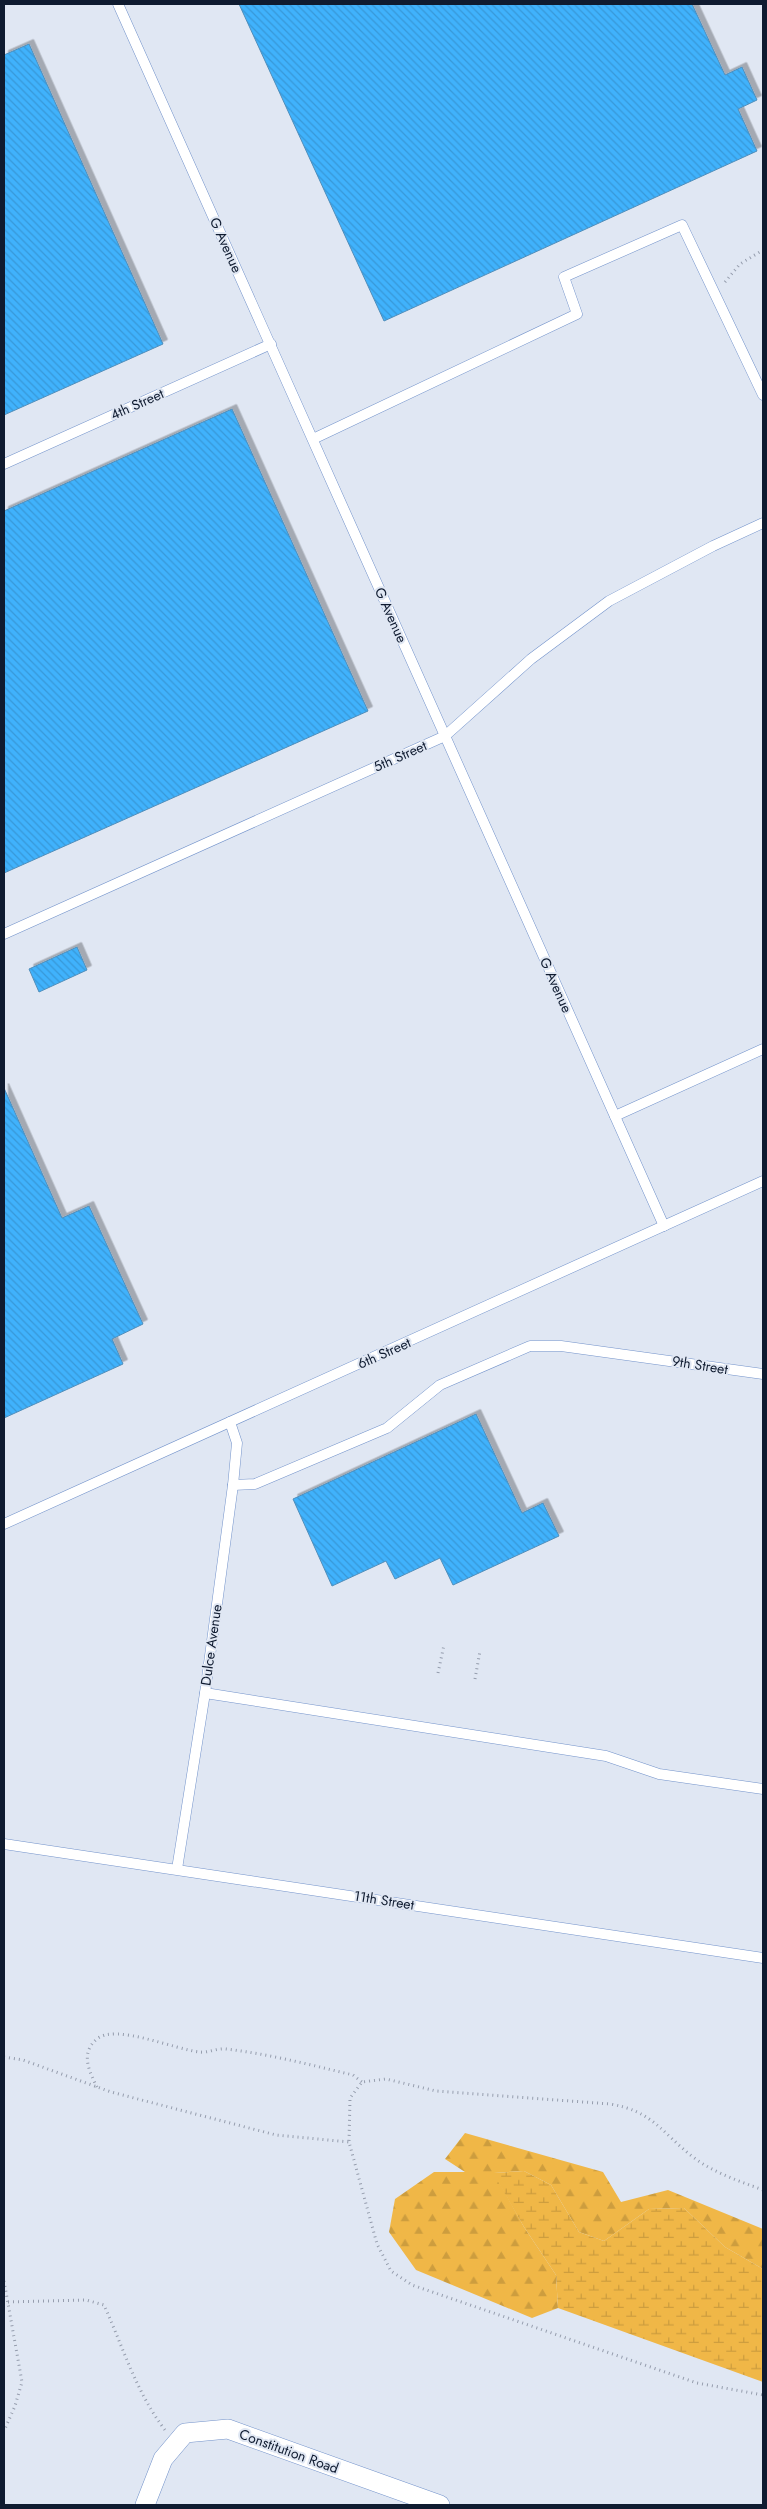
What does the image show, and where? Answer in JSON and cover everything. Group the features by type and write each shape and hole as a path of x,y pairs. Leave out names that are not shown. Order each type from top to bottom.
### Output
{"street":[{"name":"Constitution Road","path":"145,2505 164,2459 185,2433 228,2429 440,2505"}],"lane":[{"name":"G Avenue","path":"118,4 664,1226"},
{"path":"313,439 577,314 564,277 682,225 763,395"},
{"name":"4th Street","path":"4,464 271,344"},
{"name":"5th Street","path":"4,934 445,736 531,659 609,601 714,546 763,523"},
{"path":"614,1116 763,1049"},
{"name":"6th Street","path":"4,1524 763,1181"},
{"name":"9th Street","path":"232,1485 254,1484 387,1428 440,1385 530,1346 562,1346 637,1355 763,1374"},
{"name":"Dulce Avenue","path":"177,1869 205,1693 237,1443 230,1422"},
{"path":"205,1693 606,1756 660,1774 763,1789"},
{"name":"11th Street","path":"4,1844 763,1958"}],"path":[{"path":"724,283 740,264 763,250"},
{"path":"438,1673 444,1645"},
{"path":"475,1679 480,1651"},
{"path":"97,2087 87,2067 88,2050 97,2038 114,2032 201,2052 223,2049 263,2054 353,2075 362,2082 386,2079 436,2091 631,2107 660,2126 693,2157 720,2173 763,2190"},
{"path":"4,2057 23,2060 97,2087 276,2135 349,2142"},
{"path":"362,2082 350,2098 349,2142 377,2244 391,2271 412,2285 697,2383 763,2395"},
{"path":"4,2281 22,2382 4,2432"},
{"path":"8,2302 86,2300 104,2304 137,2385 150,2410 168,2433"}],"green space":[{"path":"465,2133 603,2172 621,2202 668,2190 763,2229 763,2269 725,2247 684,2208 649,2209 604,2241 579,2232 551,2185 524,2171 494,2173 524,2227 556,2275 558,2308 532,2318 416,2270 389,2232 395,2199 434,2172 465,2172 445,2159"},
{"path":"524,2171 551,2185 579,2232 604,2241 649,2209 684,2208 725,2247 763,2269 763,2382 558,2308 556,2275 524,2227 493,2173"}],"building":[{"path":"239,4 692,4 725,75 742,67 757,100 738,109 757,151 384,321"},
{"path":"29,44 163,344 4,415 4,55"},
{"path":"232,409 368,711 4,873 4,511"},
{"path":"77,947 87,970 39,992 29,969"},
{"path":"4,1088 62,1218 89,1206 143,1324 112,1339 123,1364 4,1418"},
{"path":"476,1414 522,1513 543,1503 559,1536 453,1585 440,1558 395,1579 386,1561 332,1586 293,1499"}]}
